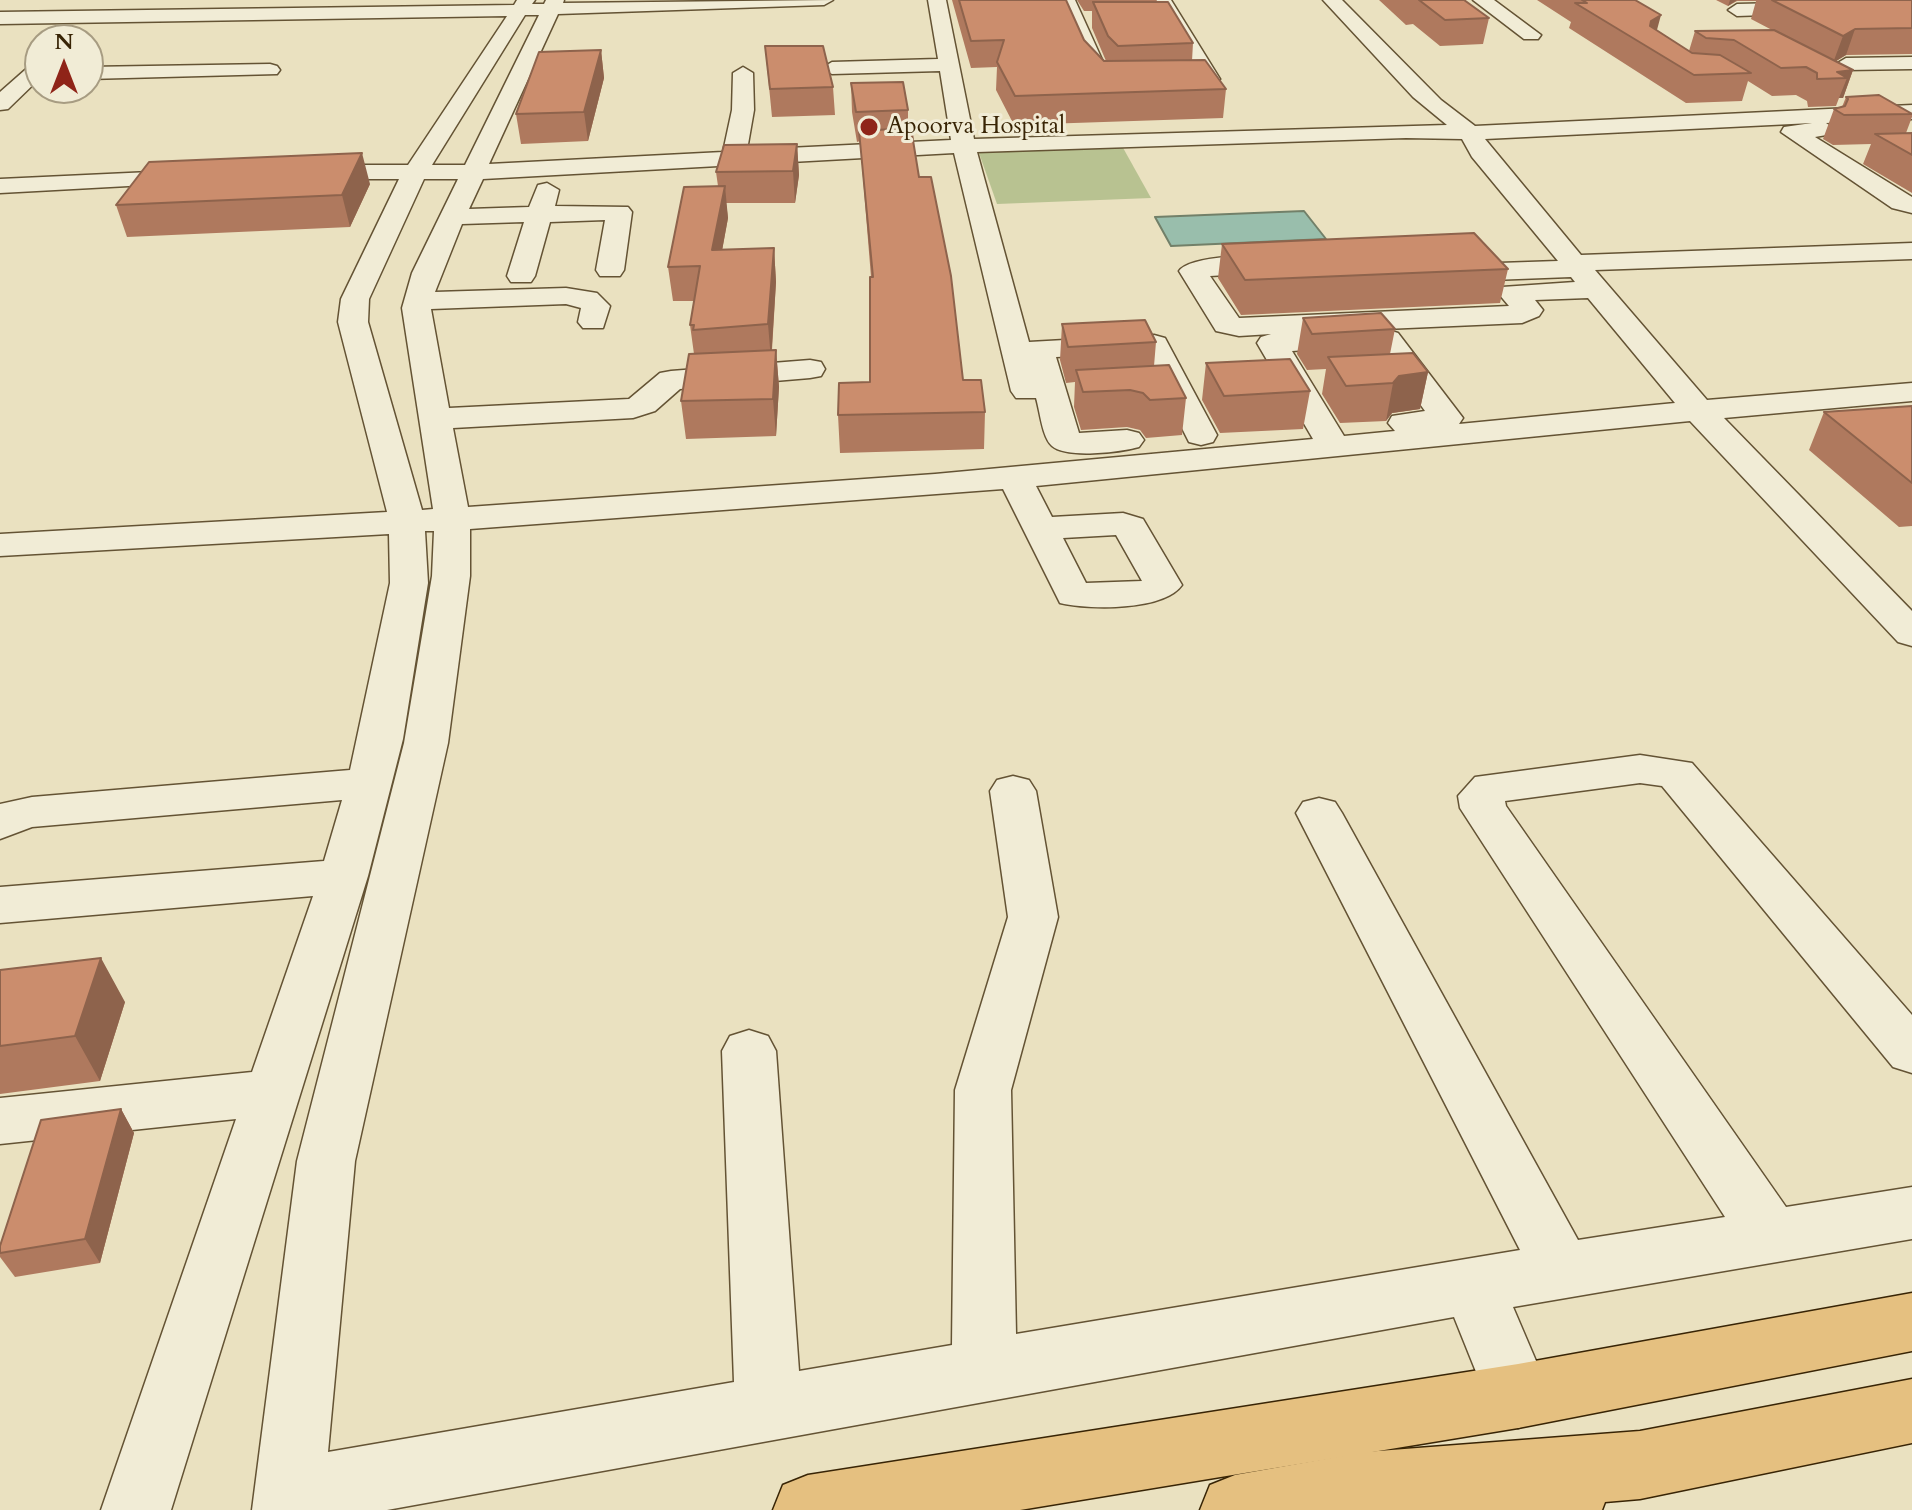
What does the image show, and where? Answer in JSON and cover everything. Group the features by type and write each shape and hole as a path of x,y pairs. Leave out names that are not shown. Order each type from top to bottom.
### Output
{"main road":[{"path":"808,1510 1518,1396 1912,1322"},
{"path":"1235,1510 1365,1487 1640,1465 1912,1411"},
{"path":"1509,1510 1640,1465"}],"street":[{"path":"85,24 112,0"},
{"path":"149,15 167,0"},
{"path":"243,14 258,0"},
{"path":"0,18 824,0"},
{"path":"937,0 1040,529"},
{"path":"1066,0 1082,20 1099,53 1103,78 1109,82 1210,79 1162,0"},
{"path":"1332,0 1456,129 1580,268 1697,409 1912,634"},
{"path":"1482,0 1531,35"},
{"path":"1737,10 1851,3 1909,6"},
{"path":"538,5 475,165 426,273 416,308 452,519 451,576 426,743 326,1161 288,1502 984,1370 1472,1285 1912,1213"},
{"path":"136,1510 344,876 381,739 409,583 407,522 353,322 355,299 418,167 538,5"},
{"path":"1146,19 1173,19"},
{"path":"1889,42 1912,54"},
{"path":"1166,52 1194,51"},
{"path":"1846,64 1912,63"},
{"path":"832,68 949,65"},
{"path":"104,73 270,70"},
{"path":"1825,74 1842,106 1884,131 1792,131 1901,203 1912,205"},
{"path":"734,157 751,75 766,126 770,155"},
{"path":"0,104 24,83"},
{"path":"1225,98 1248,136"},
{"path":"1756,99 1767,106 1813,104 1912,112"},
{"path":"294,173 475,165 580,165 964,146 1148,115 1248,136 1521,129 1842,106"},
{"path":"990,128 1148,115 1207,121"},
{"path":"1826,155 1869,154"},
{"path":"0,186 217,176"},
{"path":"1863,179 1900,178"},
{"path":"521,276 551,179"},
{"path":"451,217 539,214 621,203 610,270"},
{"path":"1431,257 1484,264 1580,268 1912,251"},
{"path":"1310,263 1204,267 1193,271 1226,325 1239,327 1528,312 1484,264"},
{"path":"1512,293 1580,268"},
{"path":"418,301 577,297 596,306 593,322"},
{"path":"0,545 452,519 1032,476 1328,437 1447,420 1402,377 1384,336 1272,343 1328,437"},
{"path":"1201,435 1193,389 1154,344 1040,348 1064,439 1072,443 1201,435 1328,437 1912,392"},
{"path":"435,419 633,408 644,404 671,380 810,369"},
{"path":"1147,391 1193,389"},
{"path":"1052,396 1083,394"},
{"path":"1771,1236 1483,808 1481,796 1491,788 1640,769 1676,773 1912,1052"},
{"path":"0,823 9,817 32,812 369,783"},
{"path":"984,1370 983,1090 1033,917 1013,791"},
{"path":"1319,813 1562,1270"},
{"path":"0,905 344,876"},
{"path":"749,1051 768,1409"},
{"path":"0,1121 271,1093"},
{"path":"1472,1285 1518,1396"}],"shaded area":[{"path":"1122,146 1151,198 997,204 979,153"},
{"path":"1304,211 1326,239 1171,246 1155,217"}],"building":[{"path":"959,0 1066,0 1084,40 1104,61 1205,60 1226,89 1015,96 997,62 1004,40 971,41"},
{"path":"1419,0 1464,0 1489,18 1445,20"},
{"path":"1582,0 1635,0 1661,15 1651,21 1650,26 1692,53 1720,55 1751,73 1694,75 1575,3 1587,3"},
{"path":"1772,0 1912,0 1912,28 1855,29 1843,36"},
{"path":"1093,2 1168,2 1193,43 1118,46 1108,36"},
{"path":"1774,30 1853,70 1837,72 1847,78 1817,79 1817,73 1806,67 1781,68 1734,40 1706,38 1695,31"},
{"path":"765,46 823,46 833,87 770,89"},
{"path":"601,50 584,112 516,114 539,52"},
{"path":"903,82 908,110 856,112 851,83"},
{"path":"1879,95 1912,114 1844,115 1834,109 1845,106 1846,97"},
{"path":"911,128 919,177 931,177 951,276 963,380 981,380 985,412 838,415 839,383 870,382 870,277 873,277 859,131"},
{"path":"1912,133 1912,155 1875,134"},
{"path":"797,144 793,171 716,172 724,145"},
{"path":"362,153 342,195 116,205 149,162"},
{"path":"725,186 712,250 774,248 768,324 693,330 694,325 690,325 700,266 668,267 684,187"},
{"path":"1474,233 1508,269 1245,280 1222,244"},
{"path":"1381,313 1395,329 1312,334 1303,318"},
{"path":"1145,320 1156,342 1068,347 1062,324"},
{"path":"776,350 773,399 681,401 689,354"},
{"path":"1413,353 1428,372 1399,376 1393,383 1346,386 1328,357"},
{"path":"1290,359 1310,391 1224,396 1206,363"},
{"path":"1169,365 1186,398 1150,400 1143,393 1130,390 1083,392 1076,370"},
{"path":"1912,406 1912,483 1824,412"},
{"path":"101,958 75,1036 0,1046 0,970"},
{"path":"121,1109 85,1239 0,1253 41,1120"}],"place":[{"name":"Apoorva Hospital","path":"869,127"}]}
